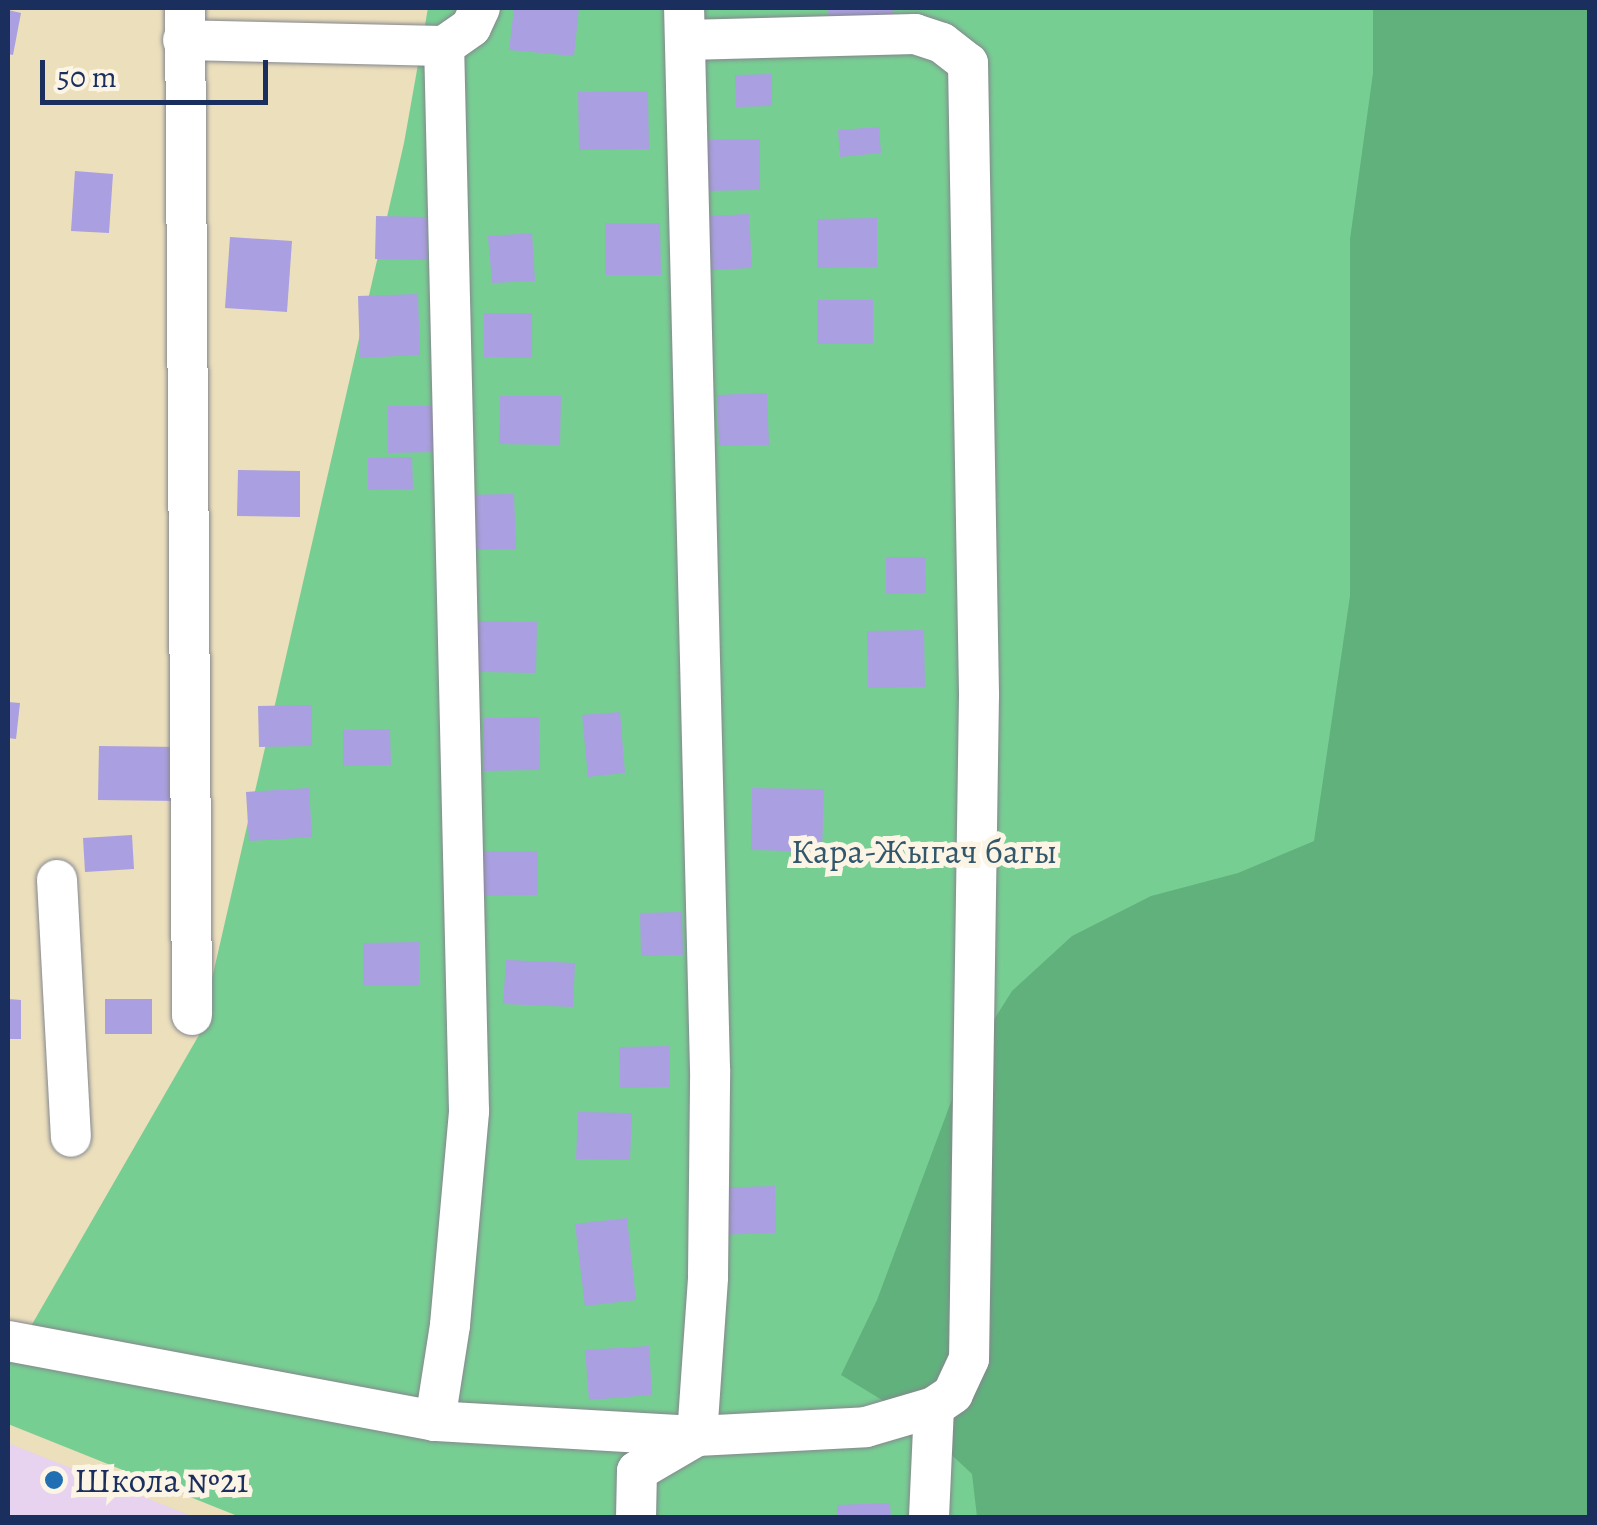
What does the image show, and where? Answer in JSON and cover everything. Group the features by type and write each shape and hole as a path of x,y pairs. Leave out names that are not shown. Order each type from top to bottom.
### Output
{"street":[{"path":"192,1015 184,24 444,46 471,27 480,8"},
{"path":"8,1341 434,1421 697,1436 866,1427 934,1406 953,1394 968,1359 979,695 968,64 942,43 914,34 685,24 710,1068 708,1277 697,1436"},
{"path":"434,1421 450,1325 469,1112 444,46"},
{"path":"57,880 70,1136"},
{"path":"929,1518 934,1406"},
{"path":"636,1518 637,1470 697,1436"}],"shaded area":[{"name":"Школа №21","path":"8,1443 194,1517 8,1517"}],"green space":[{"name":"Кара-Жыгач багы","path":"428,8 1589,8 1589,1517 240,1517 8,1424 8,1366 199,1035 404,143"},
{"path":"1373,8 1589,8 1589,1517 977,1517 972,1474 913,1419 841,1375 877,1300 964,1067 1012,991 1072,936 1151,896 1238,873 1314,841 1350,596 1350,239 1373,73"}],"building":[{"path":"514,8 579,8 574,56 509,50"},
{"path":"828,8 893,8 893,17 829,21"},
{"path":"8,10 21,13 13,55 8,54"},
{"path":"772,74 772,106 736,107 735,75"},
{"path":"648,91 649,149 579,150 578,92"},
{"path":"879,127 881,153 840,157 838,130"},
{"path":"760,139 760,190 703,191 702,140"},
{"path":"75,171 113,174 109,233 71,231"},
{"path":"749,214 752,268 711,270 709,216"},
{"path":"376,216 428,217 428,260 375,259"},
{"path":"877,218 877,267 817,268 817,219"},
{"path":"605,223 660,223 661,275 605,275"},
{"path":"532,233 535,281 492,283 488,236"},
{"path":"230,237 292,241 287,312 225,308"},
{"path":"418,294 420,355 360,358 358,296"},
{"path":"817,300 873,300 873,344 817,344"},
{"path":"484,313 532,313 532,358 484,357"},
{"path":"767,393 769,445 719,446 717,395"},
{"path":"500,396 561,396 560,445 499,444"},
{"path":"388,406 438,406 438,452 388,453"},
{"path":"412,457 413,489 368,490 368,458"},
{"path":"238,470 300,471 300,517 237,516"},
{"path":"514,494 516,549 464,550 462,495"},
{"path":"886,557 925,557 926,593 886,594"},
{"path":"478,621 537,622 536,673 477,672"},
{"path":"924,630 925,687 868,688 867,631"},
{"path":"8,702 20,703 16,739 8,738"},
{"path":"312,705 312,746 259,747 258,706"},
{"path":"620,712 625,773 588,777 582,715"},
{"path":"539,717 540,770 484,771 483,718"},
{"path":"390,729 391,765 343,766 343,730"},
{"path":"99,746 180,747 179,801 98,800"},
{"path":"309,788 312,837 249,841 246,792"},
{"path":"752,788 824,789 822,852 751,850"},
{"path":"132,835 134,869 85,872 83,838"},
{"path":"474,851 538,851 538,895 474,896"},
{"path":"682,912 683,955 641,956 640,913"},
{"path":"419,942 419,986 363,986 363,943"},
{"path":"506,960 575,963 573,1007 503,1004"},
{"path":"8,999 21,1000 21,1039 8,1039"},
{"path":"105,999 152,999 152,1034 105,1034"},
{"path":"670,1046 670,1087 620,1088 619,1047"},
{"path":"578,1112 632,1113 630,1160 576,1159"},
{"path":"775,1186 776,1233 714,1235 713,1188"},
{"path":"627,1218 636,1300 585,1306 575,1224"},
{"path":"649,1346 652,1395 589,1400 585,1350"},
{"path":"890,1503 891,1518 837,1518 837,1505"}],"place":[{"name":"Школа №21","path":"54,1480"}]}
